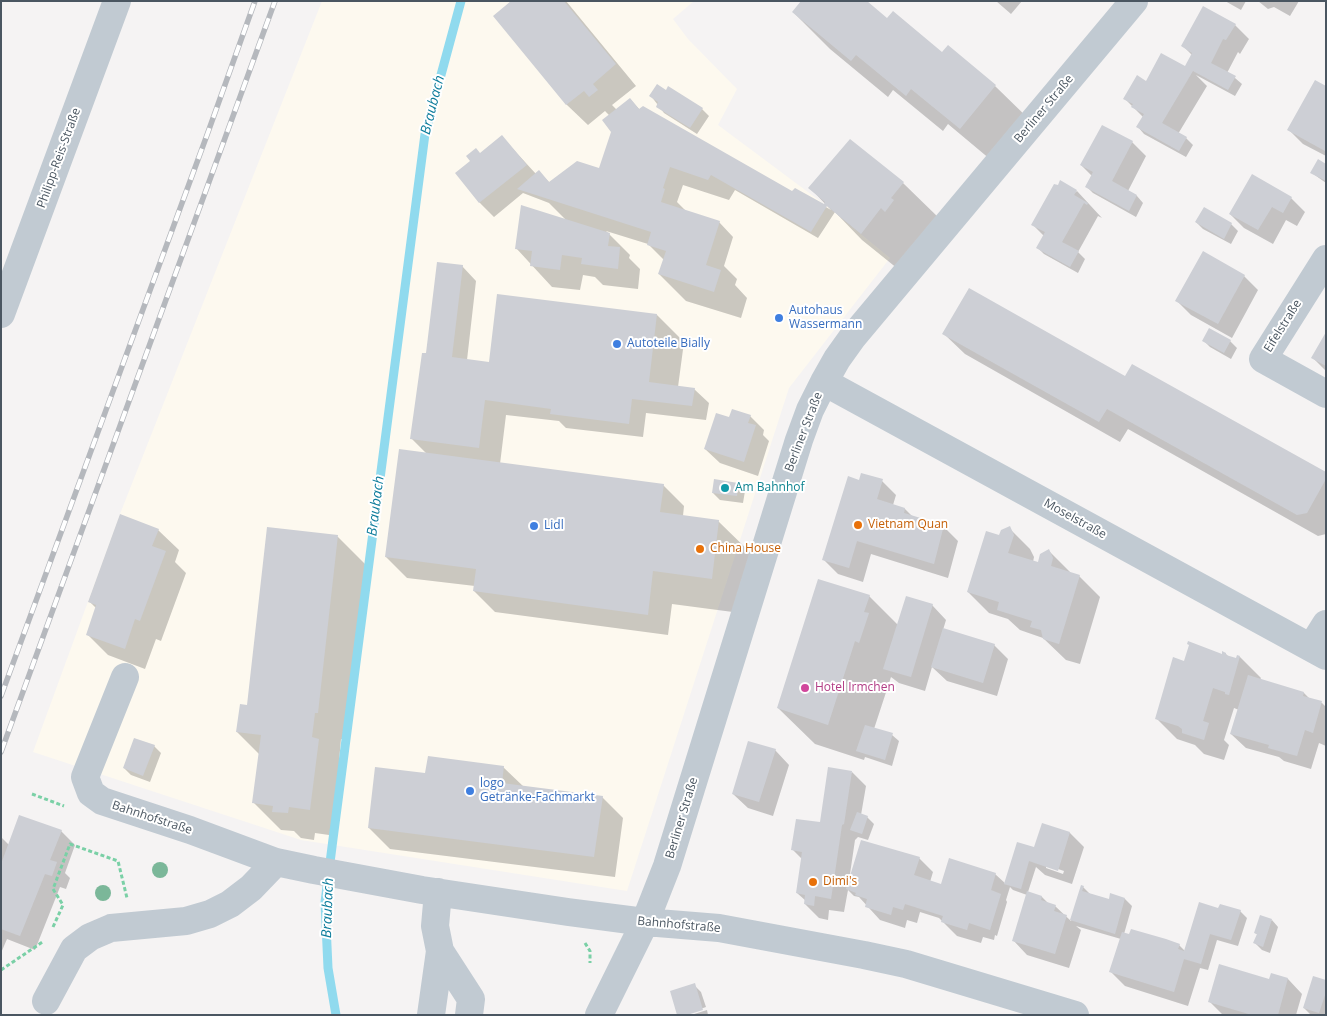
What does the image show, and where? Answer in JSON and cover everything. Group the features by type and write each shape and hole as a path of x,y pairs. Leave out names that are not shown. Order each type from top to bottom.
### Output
{"street":[{"name":"Philipp-Reis-Straße","path":"1,314 117,1"},
{"name":"Berliner Straße","path":"599,1015 644,922 668,866 798,440 824,382 837,358 852,338 1134,1"},
{"name":"Eifelstraße","path":"1326,259 1263,359 1326,394"},
{"name":"Moselstraße","path":"824,382 1318,652"},
{"path":"1318,652 1326,624"},
{"name":"Bahnhofstraße","path":"125,677 85,777 91,793 102,801 190,830 276,862 354,878 438,892 644,922 719,928 864,955 906,964 1075,1015"},
{"path":"46,1001 74,949 90,937 111,928 186,920 210,914 230,904 251,888 276,862"},
{"path":"438,892 434,926 440,951 471,999 469,1015"},
{"path":"430,1015 440,951"}],"path":[{"path":"52,930 63,905 52,889 70,844 118,861 135,926"},
{"path":"1,970 48,938"},
{"path":"582,938 590,951 590,970"}],"shaded area":[{"path":"322,1 694,1 673,19 688,39 737,89 718,125 824,204 890,258 789,388 627,891 301,840 33,752 120,514"}],"building":[{"path":"511,1 564,1 616,64 593,84 598,90 589,97 584,91 566,105 493,16"},
{"path":"801,1 867,1 887,18 893,11 942,52 948,45 996,85 960,129 911,89 906,96 856,55 851,61 792,12"},
{"path":"1203,6 1236,24 1226,40 1223,39 1211,63 1236,76 1228,90 1193,71 1162,123 1187,137 1179,151 1136,127 1144,114 1131,107 1133,104 1123,99 1137,75 1146,81 1161,53 1185,66 1192,53 1181,46"},
{"path":"1315,80 1326,86 1325,151 1287,130"},
{"path":"657,84 666,90 668,86 703,108 690,128 656,107 658,102 649,96"},
{"path":"630,98 639,109 643,106 792,191 795,188 824,204 825,202 808,188 850,139 904,182 891,198 894,200 885,212 881,208 861,234 827,206 811,232 711,175 708,180 670,167 663,188 665,189 661,202 720,221 706,265 721,270 714,292 658,274 666,251 647,245 651,232 517,189 539,170 549,182 577,161 599,168 611,132 602,120"},
{"path":"1102,125 1133,141 1112,181 1137,195 1129,211 1085,187 1093,172 1080,165"},
{"path":"502,135 527,165 479,203 455,173 470,161 466,156 476,148 480,153"},
{"path":"1318,159 1326,164 1326,181 1310,173"},
{"path":"1252,174 1292,197 1283,213 1272,207 1258,230 1229,214"},
{"path":"1060,180 1077,190 1074,195 1088,203 1087,205 1084,203 1062,242 1079,251 1070,267 1036,248 1045,232 1031,225 1054,184 1058,185"},
{"path":"521,205 610,233 608,246 620,247 618,269 581,264 582,258 562,255 560,270 530,266 532,251 515,249"},
{"path":"1204,207 1232,223 1224,239 1195,222"},
{"path":"1203,251 1245,275 1218,324 1175,301"},
{"path":"437,262 463,265 452,357 489,362 497,294 657,314 649,382 695,388 692,406 632,399 629,424 550,414 551,409 485,400 479,448 410,439 422,353 426,353"},
{"path":"969,288 1125,376 1132,364 1326,472 1326,479 1307,513 1297,515 1107,409 1099,422 942,334"},
{"path":"1209,328 1231,340 1224,353 1202,341"},
{"path":"1326,332 1326,366 1311,358"},
{"path":"732,409 751,415 748,423 756,425 744,462 704,449 716,413 729,417"},
{"path":"399,449 664,484 660,512 719,520 712,579 653,571 648,615 473,591 476,569 385,557"},
{"path":"861,473 883,479 877,499 905,508 904,513 944,525 934,564 857,541 849,568 822,560 848,476 859,480"},
{"name":"Am Bahnhof","path":"714,479 738,483 737,496 712,493"},
{"path":"120,514 159,529 152,546 166,551 140,621 135,619 125,649 86,635 96,605 88,602"},
{"path":"1010,526 1014,535 1008,553 1038,562 1040,554 1049,549 1053,558 1051,566 1080,575 1059,644 1043,639 1041,630 1030,627 1032,621 997,610 999,602 967,592 986,531 999,535 1001,530"},
{"path":"267,527 338,535 318,713 315,713 312,737 319,739 310,810 289,807 288,813 272,812 273,806 252,803 261,735 236,732 240,704 247,705"},
{"path":"818,579 870,595 864,612 869,613 859,643 855,641 828,725 777,708"},
{"path":"906,596 933,604 911,677 883,669"},
{"path":"943,628 995,644 983,683 931,667"},
{"path":"1188,641 1222,654 1222,651 1226,655 1236,658 1237,655 1240,656 1229,695 1213,688 1203,721 1209,723 1204,740 1182,733 1182,729 1178,726 1155,719 1173,657 1184,661 1189,645 1187,644"},
{"path":"1248,675 1304,692 1303,696 1322,701 1313,733 1305,730 1297,756 1268,748 1269,745 1230,734"},
{"path":"865,725 893,733 885,760 856,751"},
{"path":"134,738 155,745 143,776 123,768"},
{"path":"748,741 776,749 759,802 732,794"},
{"path":"428,756 504,766 502,783 603,796 594,857 368,828 375,767 425,773"},
{"path":"828,767 852,771 831,899 815,896 814,906 804,904 805,895 796,893 802,852 791,850 796,819 820,822"},
{"path":"857,812 868,816 862,834 850,830"},
{"path":"19,815 62,830 50,860 57,862 52,876 45,874 20,936 1,929 1,864"},
{"path":"1042,823 1070,832 1058,871 1029,861 1021,889 1004,884 1017,842 1034,847"},
{"path":"861,840 920,857 914,875 941,884 949,858 996,873 991,890 1001,894 990,930 969,923 967,930 941,922 943,916 905,904 903,910 893,907 891,915 865,907 867,899 855,895 856,893 846,889"},
{"path":"1081,885 1084,886 1082,891 1109,899 1110,893 1125,898 1115,934 1070,920"},
{"path":"1027,891 1042,896 1041,900 1056,905 1054,911 1067,915 1055,954 1012,941"},
{"path":"1199,902 1218,908 1220,904 1241,910 1231,940 1210,934 1201,964 1184,959 1174,992 1109,972 1122,932 1129,934 1131,929 1180,944 1178,949 1184,951"},
{"path":"1260,915 1272,919 1263,947 1253,943 1257,934 1254,933"},
{"path":"1219,964 1269,979 1271,973 1288,978 1278,1015 1252,1015 1208,1002"},
{"path":"1313,976 1326,980 1326,992 1319,1013 1303,1008"},
{"path":"695,983 703,1010 687,1015 677,1015 670,991"}],"waterway":[{"name":"Braubach","path":"336,1015 328,968 325,902 425,134 461,1"}],"railway":[{"path":"1,696 255,1"},
{"path":"1,752 275,1"}],"place":[{"name":"Autohaus Wassermann","path":"779,318"},
{"name":"Autoteile Bially","path":"617,344"},
{"name":"Am Bahnhof","path":"725,488"},
{"name":"Vietnam Quan","path":"858,525"},
{"name":"Lidl","path":"534,526"},
{"name":"China House","path":"700,549"},
{"name":"Hotel Irmchen","path":"805,688"},
{"name":"logo Getränke-Fachmarkt","path":"470,791"},
{"name":"Dimi's","path":"813,882"}]}
